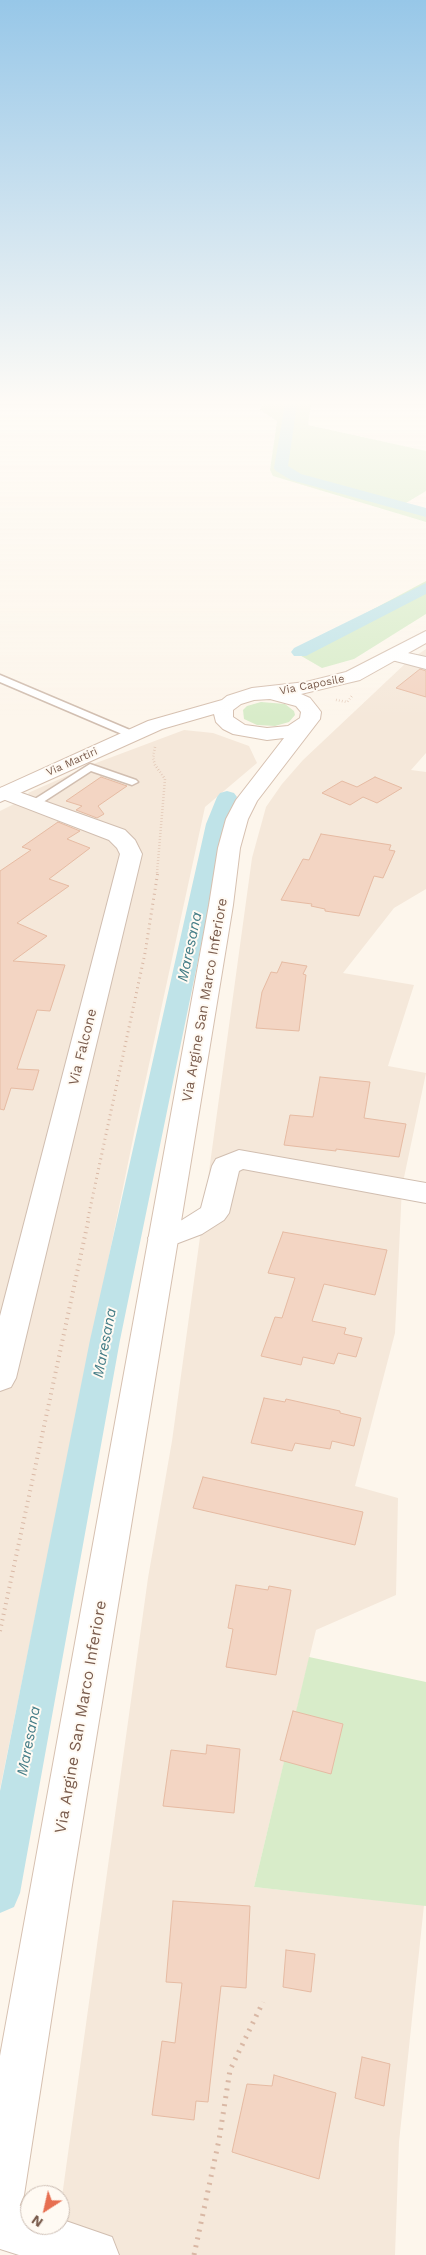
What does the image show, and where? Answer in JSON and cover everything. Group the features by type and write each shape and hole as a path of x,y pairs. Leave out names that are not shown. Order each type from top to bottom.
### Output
{"street":[{"name":"Via Caposile","path":"270,693 307,688 353,676 426,636"},
{"path":"394,655 426,663"},
{"name":"Via Caposile","path":"307,721 353,676"},
{"path":"240,730 276,734 307,721 308,707 297,699 270,693 242,696 226,705 223,710 223,718 240,730 262,750 268,770"},
{"name":"Via Martiri","path":"3,794 148,731 160,724 226,705"},
{"name":"Via Argine San Marco Inferiore","path":"0,2195 51,1884 229,848 237,819 247,800 307,721"},
{"name":"Via Martiri","path":"148,731 197,724 240,730"},
{"name":"Via Falcone","path":"0,1378 131,854 127,845 117,835 3,794"},
{"path":"163,1238 192,1228 214,1213 226,1166 239,1159 426,1193"},
{"path":"0,2224 94,2255"}],"lane":[{"path":"0,678 148,731"},
{"path":"33,804 90,767 132,782"}],"path":[{"path":"0,1631 145,953 158,869 165,798 165,779 155,765 153,750 157,743 170,733 148,731"},
{"path":"194,2255 220,2140 230,2070 262,2002"}],"shaded area":[{"path":"426,649 426,753 411,770 426,772 426,889 394,908 343,973 414,985 388,1066 426,1073 402,1187 395,1333 355,1486 398,1498 396,1595 316,1630 254,1887 424,1905 399,2142 395,2255 54,2255 58,2235 70,2235 70,2185 64,2185 148,1578 172,1441 252,858 266,807 282,784 303,760 408,661"},
{"path":"184,730 213,733 249,746 257,763 205,807 135,1129 0,1789 0,811 30,796 28,793 96,763"}],"green space":[{"path":"384,509 426,509 426,522"},
{"path":"426,581 426,614 354,659 322,668 296,653 299,649"},
{"path":"261,702 285,704 294,711 295,715 289,722 275,726 257,725 244,719 243,710 247,706"},
{"path":"309,1657 426,1682 426,1906 254,1887"}],"building":[{"path":"420,669 426,671 426,697 396,688"},
{"path":"101,777 127,786 98,806 104,814 97,818 76,810 82,806 66,801"},
{"path":"375,777 402,788 377,803 363,797 350,805 322,793 342,781 357,787"},
{"path":"58,822 80,831 67,839 90,848 49,879 69,886 17,923 47,936 13,961 65,965 50,1011 37,1010 17,1069 39,1070 33,1090 11,1088 4,1110 0,1109 0,871 31,850 22,847"},
{"path":"321,834 391,845 389,850 395,851 383,878 374,876 359,916 325,911 325,909 311,906 312,904 281,900 303,859 309,860"},
{"path":"282,962 307,966 303,974 306,975 299,1031 256,1028 262,992 271,972 277,973"},
{"path":"320,1077 370,1082 364,1118 406,1124 399,1157 284,1145 290,1115 313,1117"},
{"path":"283,1232 387,1250 375,1295 324,1284 312,1321 346,1328 344,1334 362,1338 356,1357 338,1353 334,1364 303,1357 301,1365 261,1356 275,1317 282,1318 295,1278 268,1273"},
{"path":"264,1398 285,1402 286,1399 340,1411 340,1413 361,1418 354,1446 332,1441 330,1449 295,1443 292,1451 251,1443"},
{"path":"203,1477 363,1512 355,1545 193,1508"},
{"path":"236,1585 268,1590 269,1586 291,1590 276,1675 226,1667 233,1629 228,1628"},
{"path":"293,1711 343,1724 331,1774 280,1760"},
{"path":"207,1745 240,1749 234,1813 163,1806 171,1750 206,1754"},
{"path":"173,1901 250,1906 246,1988 221,1986 208,2102 196,2101 194,2120 152,2115 162,2041 175,2043 182,1983 166,1982"},
{"path":"286,1950 315,1954 311,1992 283,1987"},
{"path":"362,2057 390,2064 384,2106 355,2098"},
{"path":"274,2075 336,2093 319,2179 232,2152 247,2084 272,2086"}],"waterway":[{"name":"Maresana","path":"412,509 426,513"},
{"name":"Maresana","path":"300,652 426,588"},
{"name":"Maresana","path":"0,1893 105,1340 216,824 227,797"}]}
